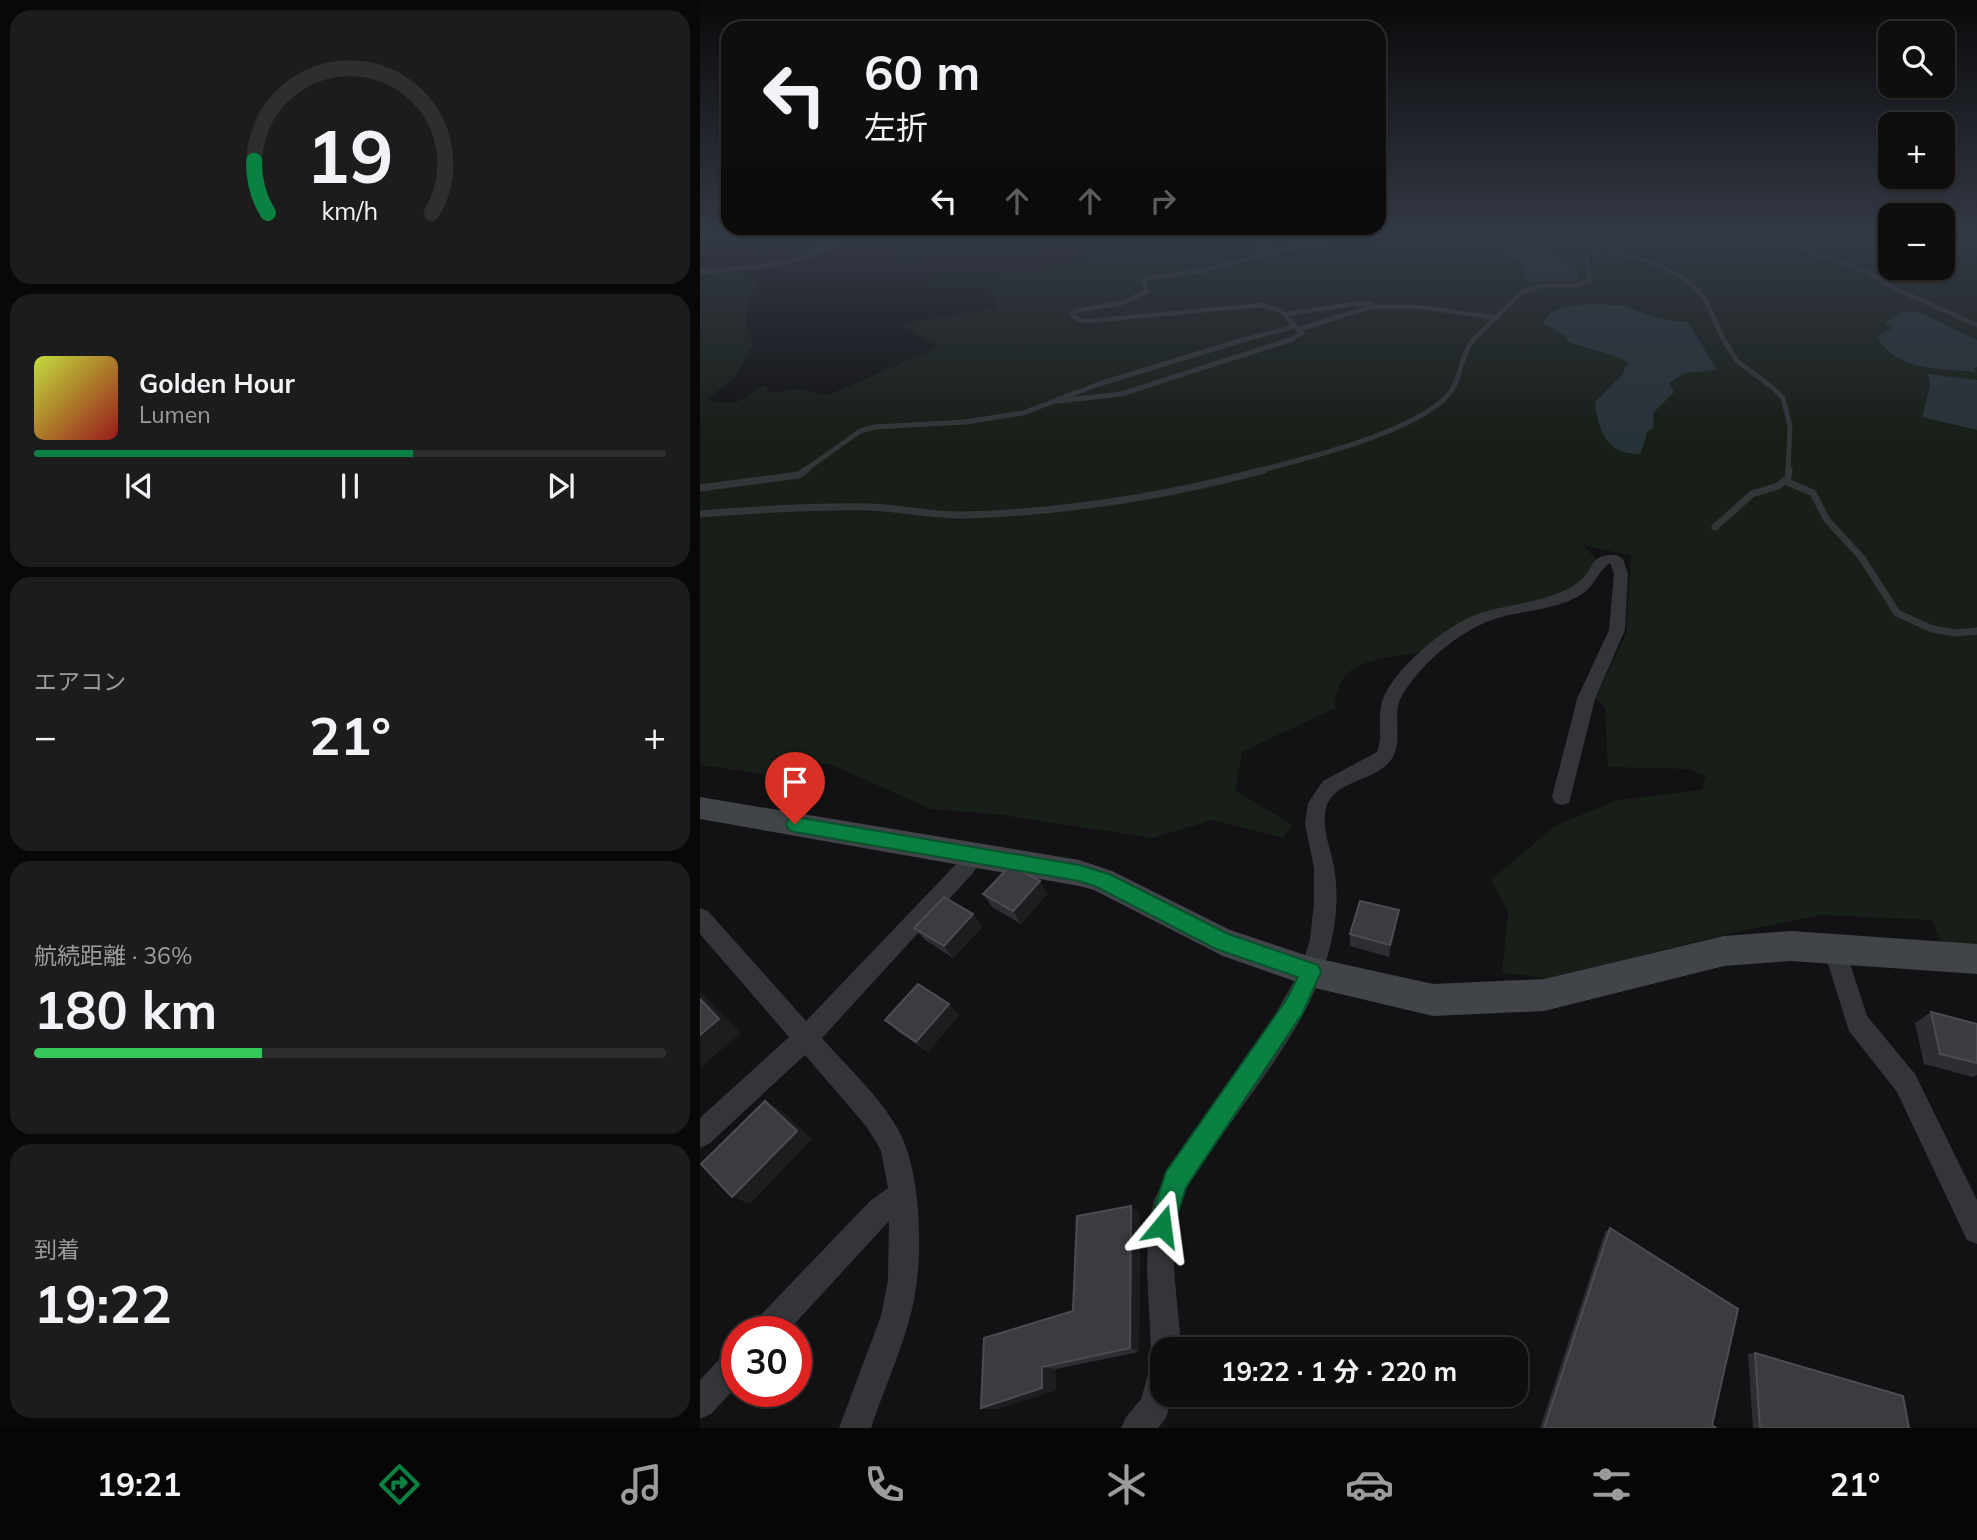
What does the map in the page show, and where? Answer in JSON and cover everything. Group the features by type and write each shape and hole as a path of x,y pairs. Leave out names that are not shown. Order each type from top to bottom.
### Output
{"street":[{"path":"1167,1337 1162,1226 1175,1181 1295,1006 1311,972 1320,944 1325,876 1314,823 1324,792 1382,757 1388,746 1390,701 1397,689 1442,643 1471,623 1498,612 1539,606 1582,588 1595,574 1598,564 1606,559 1616,559 1621,574 1618,630 1586,699 1562,797"},
{"path":"700,808 1079,873 1102,880 1223,942 1311,972 1433,1000 1544,995 1724,951 1791,946 1977,959"},
{"path":"700,1135 804,1040 966,867 974,855"},
{"path":"700,918 875,1118 893,1147 900,1171 901,1195 902,1271 897,1314 855,1428"},
{"path":"1834,948 1857,1023 1906,1083 1977,1230"},
{"path":"781,1316 880,1211 901,1195"},
{"path":"700,1403 721,1380"},
{"path":"1137,1428 1155,1407"}],"lane":[{"path":"1113,303 1072,315 1078,320 1104,320 1252,304 1288,314 1353,304 1378,304 1383,307"},
{"path":"700,514 793,507 891,508 960,515 1024,512 1244,477 1386,430 1438,405 1459,378 1465,350 1482,330 1498,318 1509,303"},
{"path":"1706,303 1718,333 1739,363 1784,399 1789,425 1788,478 1752,495 1715,527"},
{"path":"1927,303 1977,325"},
{"path":"700,488 799,475 860,431 875,427 995,419 1262,334 1298,328 1371,307 1420,307 1498,318"},
{"path":"1058,401 1121,394 1296,338 1302,333 1288,314"},
{"path":"1785,481 1813,493 1826,520 1862,558 1897,613 1932,629 1955,633 1977,631"}],"shaded area":[{"path":"700,303 750,303 745,319 753,345 733,380 706,400 724,403 737,402 767,386 768,393 799,389 828,395 939,347 899,324 997,308 995,303 1977,303 1977,949 1944,947 1932,920 1821,915 1732,933 1548,978 1502,973 1508,911 1491,880 1555,826 1617,800 1702,790 1706,776 1690,769 1608,767 1605,707 1596,698 1626,634 1631,556 1584,545 1596,560 1585,582 1571,593 1551,600 1498,610 1481,617 1433,647 1371,661 1357,667 1346,675 1338,689 1335,708 1242,752 1235,790 1292,825 1283,838 1212,820 1152,838 995,814 931,809 828,763 763,774 700,765"},
{"path":"1624,305 1655,317 1688,322 1717,370 1685,373 1669,383 1674,392 1653,413 1654,427 1648,431 1640,454 1620,451 1612,446 1602,432 1595,402 1621,376 1628,363 1609,354 1568,342 1567,337 1543,323 1549,315 1567,307"},
{"path":"1901,312 1923,314 1977,340 1977,367 1974,368 1976,372 1921,366 1896,357 1886,348 1877,337 1892,328 1884,323"},
{"path":"1928,374 1977,380 1977,430 1922,417 1930,386"}],"building":[{"path":"1011,865 1040,881 1013,911 983,894"},
{"path":"944,897 973,914 944,946 914,928"},
{"path":"1360,901 1399,910 1390,945 1350,934"},
{"path":"918,984 949,1004 916,1042 885,1020"},
{"path":"700,999 719,1019 700,1035"},
{"path":"1931,1012 1977,1024 1977,1063 1940,1054"},
{"path":"765,1101 797,1131 732,1197 701,1164"},
{"path":"1131,1206 1130,1348 1042,1367 1042,1388 981,1408 984,1338 1073,1311 1077,1216"},
{"path":"1610,1228 1738,1309 1712,1425 1716,1428 1544,1428"},
{"path":"1755,1353 1903,1396 1909,1428 1760,1428"}],"route":[{"path":"795,824 1079,873 1102,880 1223,942 1311,972 1295,1006 1175,1181 1162,1226"}]}
